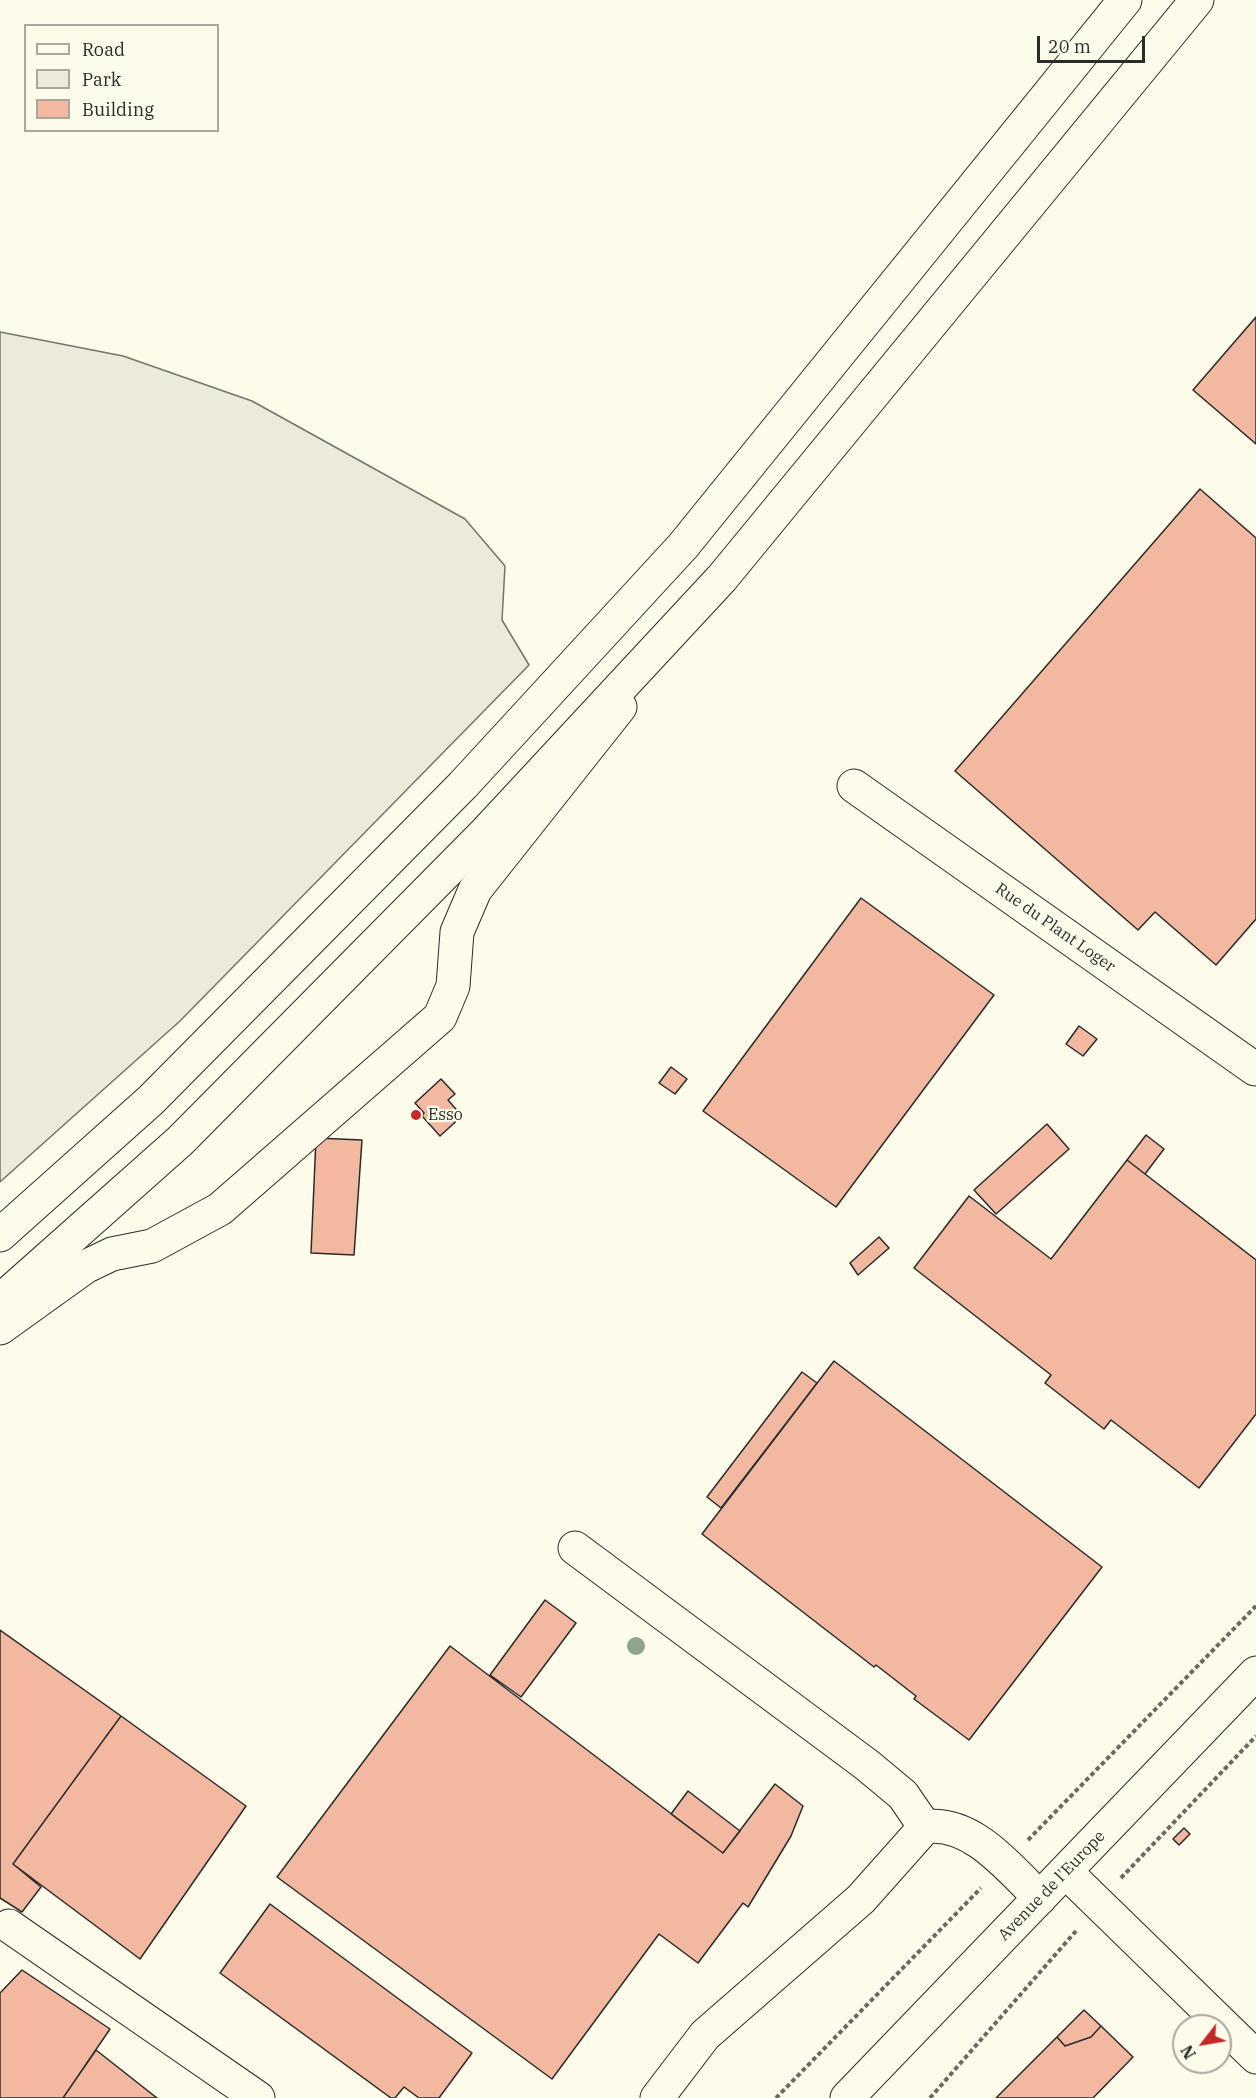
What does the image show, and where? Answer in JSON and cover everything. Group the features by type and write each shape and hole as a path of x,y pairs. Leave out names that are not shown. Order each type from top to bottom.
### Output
{"main road":[{"path":"0,1235 151,1100 455,794 683,546 1125,0"},
{"path":"0,1328 85,1267 112,1254 152,1246 176,1235 220,1209 440,1017 453,986 457,932 475,890 722,578 1197,0"},
{"path":"0,1301 180,1142 487,831 722,578"},
{"name":"Rue du Plant Loger","path":"854,786 1256,1069"},
{"path":"574,1548 867,1765 903,1795 925,1827"},
{"name":"Avenue de l'Europe","path":"847,2098 1256,1673"},
{"path":"657,2098 705,2035 861,1899 925,1827 939,1825 960,1832 996,1855 1040,1898"},
{"path":"1066,1872 1256,2057"},
{"path":"9,1926 258,2098"}],"green space":[{"path":"0,332 123,356 252,401 465,519 505,566 502,620 529,665 180,1021 0,1182"}],"building":[{"path":"1256,317 1256,444 1193,390"},
{"path":"1200,489 1256,538 1256,919 1216,965 1155,912 1138,930 955,771"},
{"path":"861,898 994,995 836,1207 703,1111"},
{"path":"1079,1026 1097,1039 1083,1056 1066,1044"},
{"path":"671,1067 687,1079 675,1094 659,1083"},
{"path":"441,1079 455,1094 448,1100 462,1116 440,1136 422,1116 424,1113 415,1103"},
{"path":"1047,1124 1069,1149 996,1214 974,1190"},
{"path":"1146,1135 1164,1149 1145,1174 1127,1160"},
{"path":"316,1138 362,1140 354,1255 311,1253"},
{"path":"1127,1160 1256,1260 1256,1414 1199,1488 1111,1420 1104,1429 1045,1383 1051,1375 914,1268 969,1196 1051,1259"},
{"path":"879,1237 889,1248 858,1275 850,1263"},
{"path":"834,1361 1102,1567 969,1740 914,1699 916,1696 876,1665 874,1667 702,1534"},
{"path":"802,1372 817,1383 721,1508 707,1497"},
{"path":"545,1600 576,1623 521,1697 490,1675"},
{"path":"0,1630 121,1716 13,1864 41,1887 22,1912 0,1898"},
{"path":"450,1646 723,1853 775,1784 803,1806 791,1836 748,1907 743,1903 698,1963 659,1934 552,2079 277,1877"},
{"path":"121,1716 246,1806 140,1959 13,1864"},
{"path":"688,1791 740,1831 723,1853 671,1814"},
{"path":"1184,1828 1190,1834 1179,1845 1173,1839"},
{"path":"270,1904 472,2053 439,2098 419,2098 404,2087 395,2098 391,2098 220,1973"},
{"path":"22,1970 110,2029 63,2098 0,2098 0,1993"},
{"path":"1084,2010 1101,2026 1091,2037 1065,2046 1057,2037"},
{"path":"1101,2026 1133,2057 1093,2098 996,2098 1057,2037 1065,2046 1091,2037"},
{"path":"96,2050 157,2098 63,2098"}],"place":[{"name":"Esso","path":"416,1115"}]}
